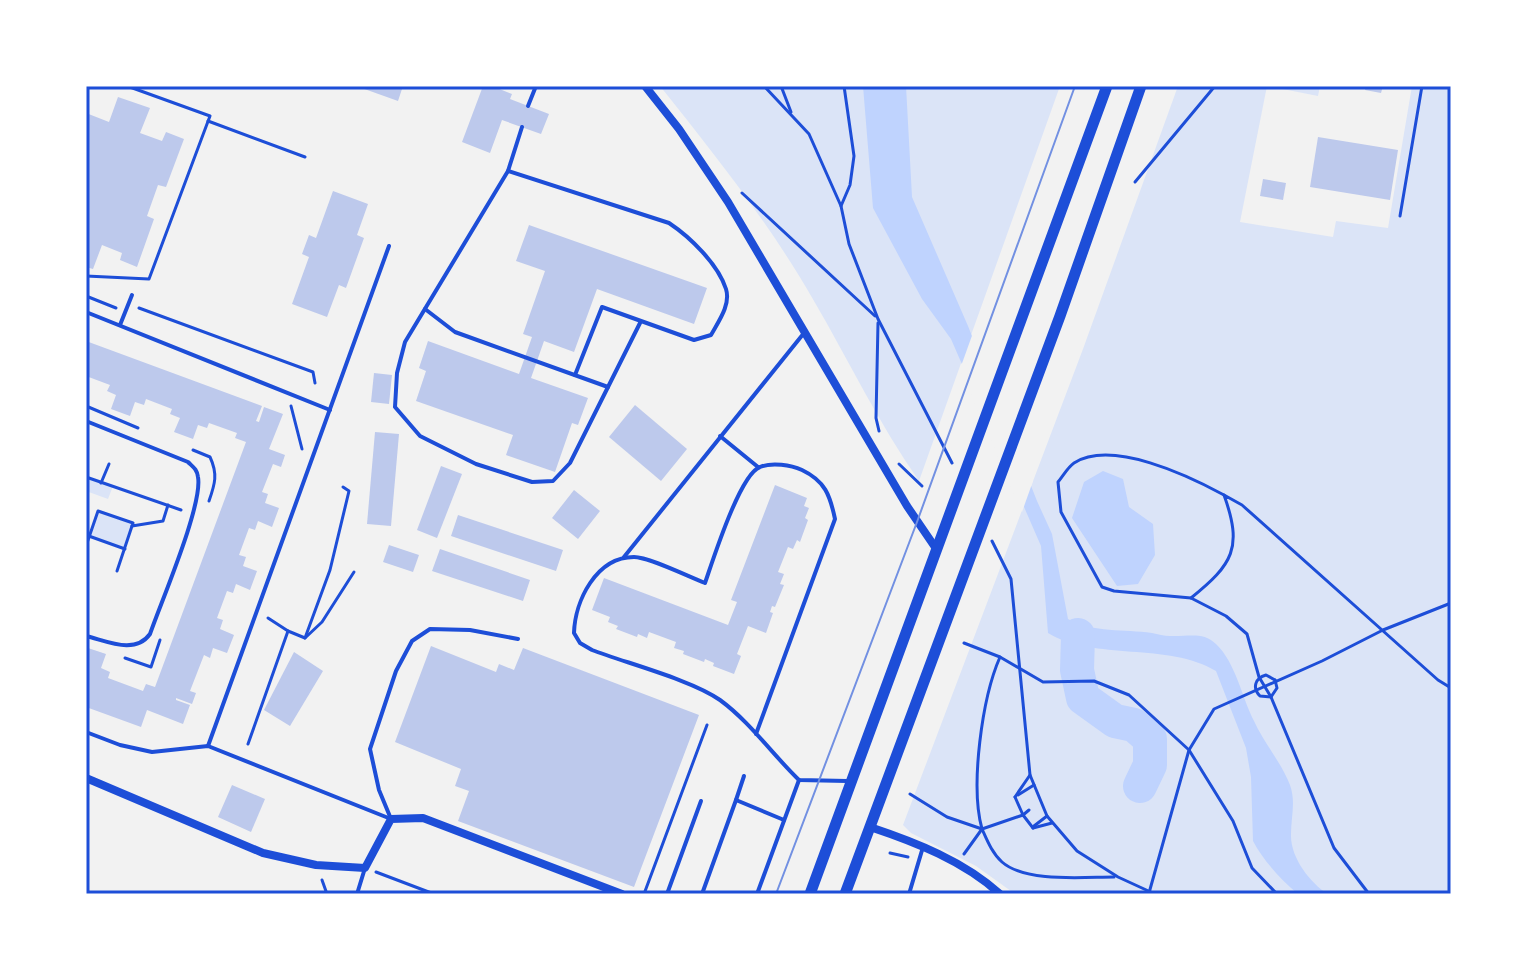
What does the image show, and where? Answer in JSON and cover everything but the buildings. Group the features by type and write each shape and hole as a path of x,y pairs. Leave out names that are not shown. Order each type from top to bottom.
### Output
{"main road":[{"path":"810,894 1107,86"},
{"path":"845,894 1060,316 1141,86"}],"street":[{"path":"645,86 679,129 728,202 907,506 937,550"},
{"path":"86,778 263,853 316,865 365,868 391,819 423,818 622,894"},
{"path":"870,827 957,863 1000,894"}],"lane":[{"path":"528,106 536,86"},
{"path":"522,127 508,171 405,342 397,373 395,407 420,436 476,464 532,482 553,481 570,463 640,323"},
{"path":"508,171 669,223 689,236 708,259 726,290 724,312 711,335 694,340 602,307 575,375"},
{"path":"208,746 389,246"},
{"path":"120,325 132,295"},
{"path":"425,309 455,332 608,387"},
{"path":"86,312 330,410"},
{"path":"623,559 804,332"},
{"path":"86,421 188,462 196,468 199,479 191,519 145,642 135,646 124,645 86,636"},
{"path":"720,436 758,467"},
{"path":"756,734 835,519 830,495 817,477 797,468 776,465 758,467 744,481 705,583 637,557 616,560 596,574 581,599 574,633 580,643 592,650 719,699 799,780 852,781"},
{"path":"391,819 379,790 370,749 396,671 412,641 430,629 470,630 518,639"},
{"path":"86,732 120,745 152,752 208,746 391,819"},
{"path":"702,894 744,776"},
{"path":"757,894 799,780"},
{"path":"736,800 784,820"},
{"path":"667,894 701,801"},
{"path":"909,894 923,847"},
{"path":"357,894 365,868"}],"path":[{"path":"86,276 149,279 210,116 127,86"},
{"path":"144,92 148,86"},
{"path":"764,86 809,134 841,206 849,244 878,319 956,472"},
{"path":"781,86 792,116"},
{"path":"841,206 850,185 854,156 844,86"},
{"path":"1135,182 1215,86"},
{"path":"1400,216 1422,86"},
{"path":"208,121 305,157"},
{"path":"742,193 878,319 876,418 882,444"},
{"path":"86,296 125,312"},
{"path":"128,304 313,372 315,383"},
{"path":"86,406 141,429"},
{"path":"301,410 291,406 305,459"},
{"path":"182,446 210,457 215,468 216,482 206,510"},
{"path":"891,454 922,486"},
{"path":"1369,894 1334,848 1271,697 1259,677 1247,634 1226,616 1191,598 1114,591 1102,587 1061,512 1058,482 1073,463 1098,455 1140,459 1224,495 1242,505 1451,688"},
{"path":"101,483 109,464"},
{"path":"86,477 184,511"},
{"path":"305,638 330,570 349,491 343,487"},
{"path":"1191,598 1215,580 1227,565 1233,540 1233,519 1224,495"},
{"path":"132,526 163,521 168,505"},
{"path":"86,546 98,511 133,523 117,571"},
{"path":"88,536 125,549"},
{"path":"990,539 1011,579 1030,775 1047,816 1077,851 1118,877 1149,894 1155,894"},
{"path":"305,638 322,622 354,572"},
{"path":"1149,894 1189,750 1214,709 1383,630 1451,603"},
{"path":"266,617 305,638"},
{"path":"248,744 288,631"},
{"path":"125,658 151,667 161,639"},
{"path":"964,643 1000,657 1043,682 1094,681 1120,691 1154,716 1189,750 1233,821 1252,868 1277,894"},
{"path":"1000,657 990,683 981,740 976,810 990,847 1003,863 1042,877 1118,877"},
{"path":"1270,676 1275,680 1277,688 1271,697 1264,698 1255,690 1259,677 1270,676"},
{"path":"644,894 707,725"},
{"path":"1015,797 1030,775"},
{"path":"1015,797 1034,785"},
{"path":"910,794 947,817 982,829"},
{"path":"1015,797 1033,828"},
{"path":"957,863 982,829 1029,810"},
{"path":"1033,828 1047,816"},
{"path":"1033,828 1052,823"},
{"path":"365,868 434,894"}],"shaded area":[{"path":"660,86 1060,86 919,481 779,245"},
{"path":"1178,86 1267,86 1240,222 1333,237 1336,221 1388,228 1412,86 1451,86 1451,894 1015,894 976,866 911,833 903,825 1083,349"},
{"path":"1267,86 1320,86 1318,96"},
{"path":"86,477 113,486 108,499 86,491"},
{"path":"98,511 133,523 125,549 89,536"}],"water":[{"path":"863,86 906,86 912,197 1052,534 1068,619 1099,629 1200,636 1216,644 1229,661 1254,721 1290,785 1294,852 1308,876 1328,894 1298,894 1273,869 1253,841 1251,777 1246,748 1216,671 1176,657 1087,647 1048,633 1041,546 951,339 922,299 873,208"},
{"path":"1103,471 1123,479 1129,507 1153,524 1155,555 1138,584 1117,586 1072,518 1084,482"}],"pier":[{"path":"974,330 1033,481 1022,512 960,369"}],"waterway":[{"path":"1078,635 1077,670 1083,698 1115,721 1134,725 1150,739 1150,765 1140,786"}],"tram line":[{"path":"776,894 917,522 1075,86"}]}
